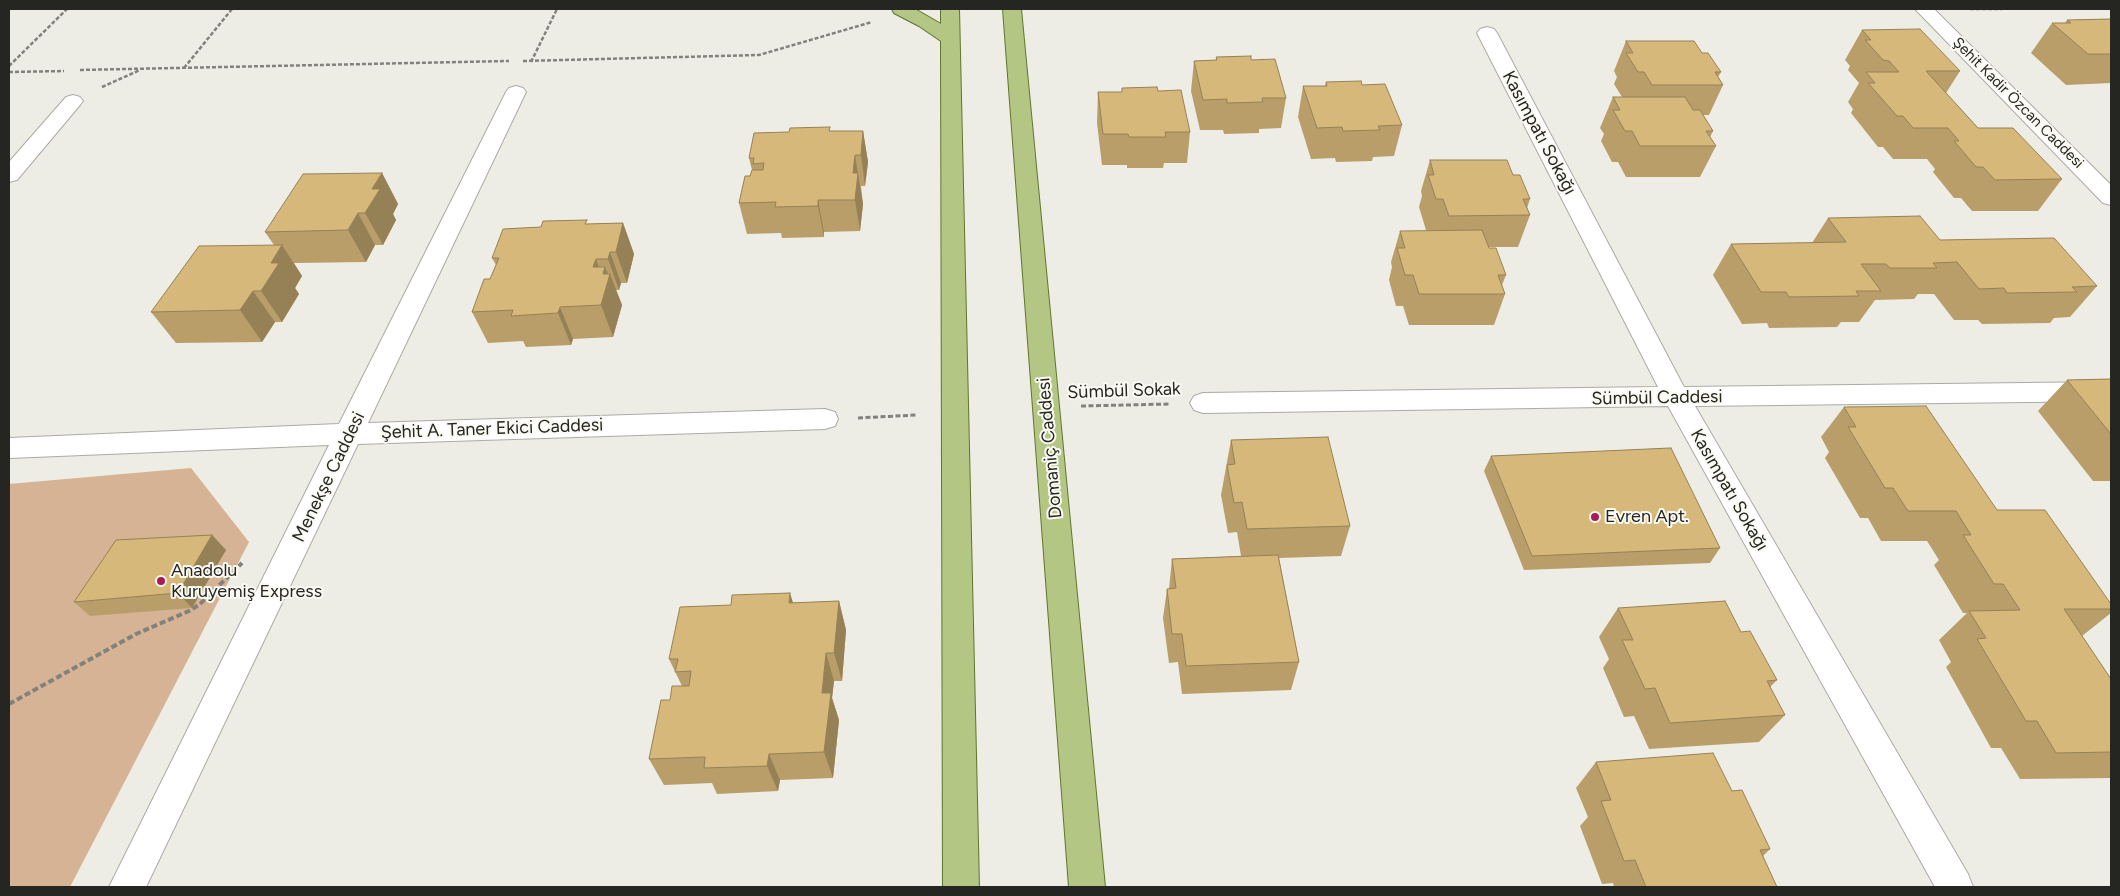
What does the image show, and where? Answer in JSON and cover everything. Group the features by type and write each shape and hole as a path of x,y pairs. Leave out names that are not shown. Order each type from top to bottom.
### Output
{"main road":[{"path":"950,9 961,887"},
{"name":"Domaniç Caddesi","path":"1012,9 1087,887"},
{"path":"905,10 950,39"}],"street":[{"name":"Şehit Kadir Özcan Caddesi","path":"1924,9 2111,198"},
{"name":"Kasımpatı Sokağı","path":"1487,33 1677,398 1956,887"},
{"name":"Menekşe Caddesi","path":"126,887 350,434 516,92"},
{"path":"9,175 72,101"},
{"name":"Sümbül Caddesi","path":"1203,402 1677,398 2111,391"},
{"name":"Şehit A. Taner Ekici Caddesi","path":"9,448 350,434 825,419"}],"path":[{"path":"9,66 67,9"},
{"path":"184,68 232,9"},
{"path":"516,92 557,9"},
{"path":"522,61 759,55 905,10"},
{"path":"79,70 512,61"},
{"path":"9,72 70,70"},
{"name":"Sümbül Sokak","path":"1046,407 1203,402"},
{"path":"825,419 955,414"},
{"path":"9,704 136,634 189,611 200,604 248,558"}],"shaded area":[{"path":"191,468 249,542 70,887 9,887 9,484"}],"building":[{"path":"2111,19 2111,54 2088,54 2052,23 2071,23 2067,20"},
{"path":"1920,29 1960,71 1926,71 1978,128 2013,128 2062,179 1995,180 1983,167 1976,167 1954,141 1959,141 1948,128 1913,128 1903,116 1897,116 1868,83 1875,83 1866,72 1899,72 1889,61 1883,60 1865,40 1871,40 1862,30"},
{"path":"1626,41 1694,41 1702,53 1708,53 1721,72 1715,72 1723,85 1652,85 1644,72 1638,72 1626,53 1633,53"},
{"path":"1251,56 1251,60 1275,59 1286,98 1262,98 1263,102 1227,103 1227,99 1203,100 1194,61 1217,60 1216,57"},
{"path":"1361,81 1362,85 1385,84 1402,125 1378,126 1380,130 1343,131 1342,127 1317,128 1303,86 1327,86 1326,82"},
{"path":"1157,87 1158,91 1181,90 1190,132 1165,132 1166,137 1129,137 1128,134 1103,134 1098,92 1122,92 1122,88"},
{"path":"1613,97 1685,97 1693,110 1700,110 1713,131 1706,131 1716,146 1640,146 1632,131 1625,131 1613,110 1620,110"},
{"path":"830,127 829,131 863,131 861,155 855,155 853,173 858,173 855,200 818,200 818,206 775,207 776,202 739,203 745,176 750,176 752,170 763,170 764,163 753,164 754,158 749,158 754,133 789,132 790,128"},
{"path":"1430,160 1507,160 1513,175 1520,175 1530,199 1523,199 1530,215 1449,216 1443,199 1436,199 1428,175 1434,175"},
{"path":"382,173 372,189 380,189 365,213 358,213 348,230 265,232 303,174"},
{"path":"1920,216 1940,240 2054,238 2097,286 2072,287 2077,292 2007,293 2004,288 1979,289 1957,262 1933,263 1937,268 1890,268 1886,264 1861,264 1881,291 1856,291 1859,296 1789,297 1786,292 1761,292 1731,244 1846,242 1828,218"},
{"path":"587,220 585,224 623,223 616,252 610,252 608,259 596,259 593,267 605,267 603,274 610,274 601,305 560,307 558,313 511,316 513,310 472,312 484,279 490,279 499,258 492,258 503,229 541,227 543,221"},
{"path":"1482,230 1489,248 1496,248 1506,275 1498,275 1505,294 1419,294 1413,275 1405,275 1397,248 1405,248 1400,231"},
{"path":"282,245 271,263 279,263 261,291 253,291 240,310 151,312 199,246"},
{"path":"2111,379 2111,434 2067,380"},
{"path":"1926,406 1997,510 2045,510 2111,604 2111,609 2064,609 2111,679 2111,752 2056,753 2037,721 2026,721 1977,639 1986,638 1969,611 2020,610 2003,584 1994,584 1963,535 1971,535 1956,511 1908,511 1893,488 1885,488 1848,427 1856,427 1844,407"},
{"path":"1328,437 1350,526 1247,529 1242,502 1234,503 1227,465 1235,464 1231,440"},
{"name":"Evren Apt.","path":"1671,448 1720,548 1532,556 1491,456"},
{"path":"212,535 178,593 74,602 116,540"},
{"path":"1278,555 1299,662 1186,666 1182,634 1172,634 1167,589 1176,588 1172,559"},
{"path":"790,593 789,603 839,601 834,653 826,653 822,693 831,693 824,752 769,754 767,766 704,768 705,757 649,759 661,700 670,700 672,686 689,686 691,671 675,672 678,659 669,659 680,607 731,605 732,595"},
{"path":"1725,601 1741,632 1750,631 1777,680 1767,681 1785,715 1670,723 1655,688 1645,689 1622,640 1633,640 1618,608"},
{"path":"1713,753 1732,791 1742,790 1770,849 1760,850 1777,887 1646,887 1635,860 1624,861 1601,801 1611,800 1596,762"}],"place":[{"name":"Evren Apt.","path":"1595,517"},
{"name":"Anadolu Kuruyemiş Express","path":"161,581"}]}
